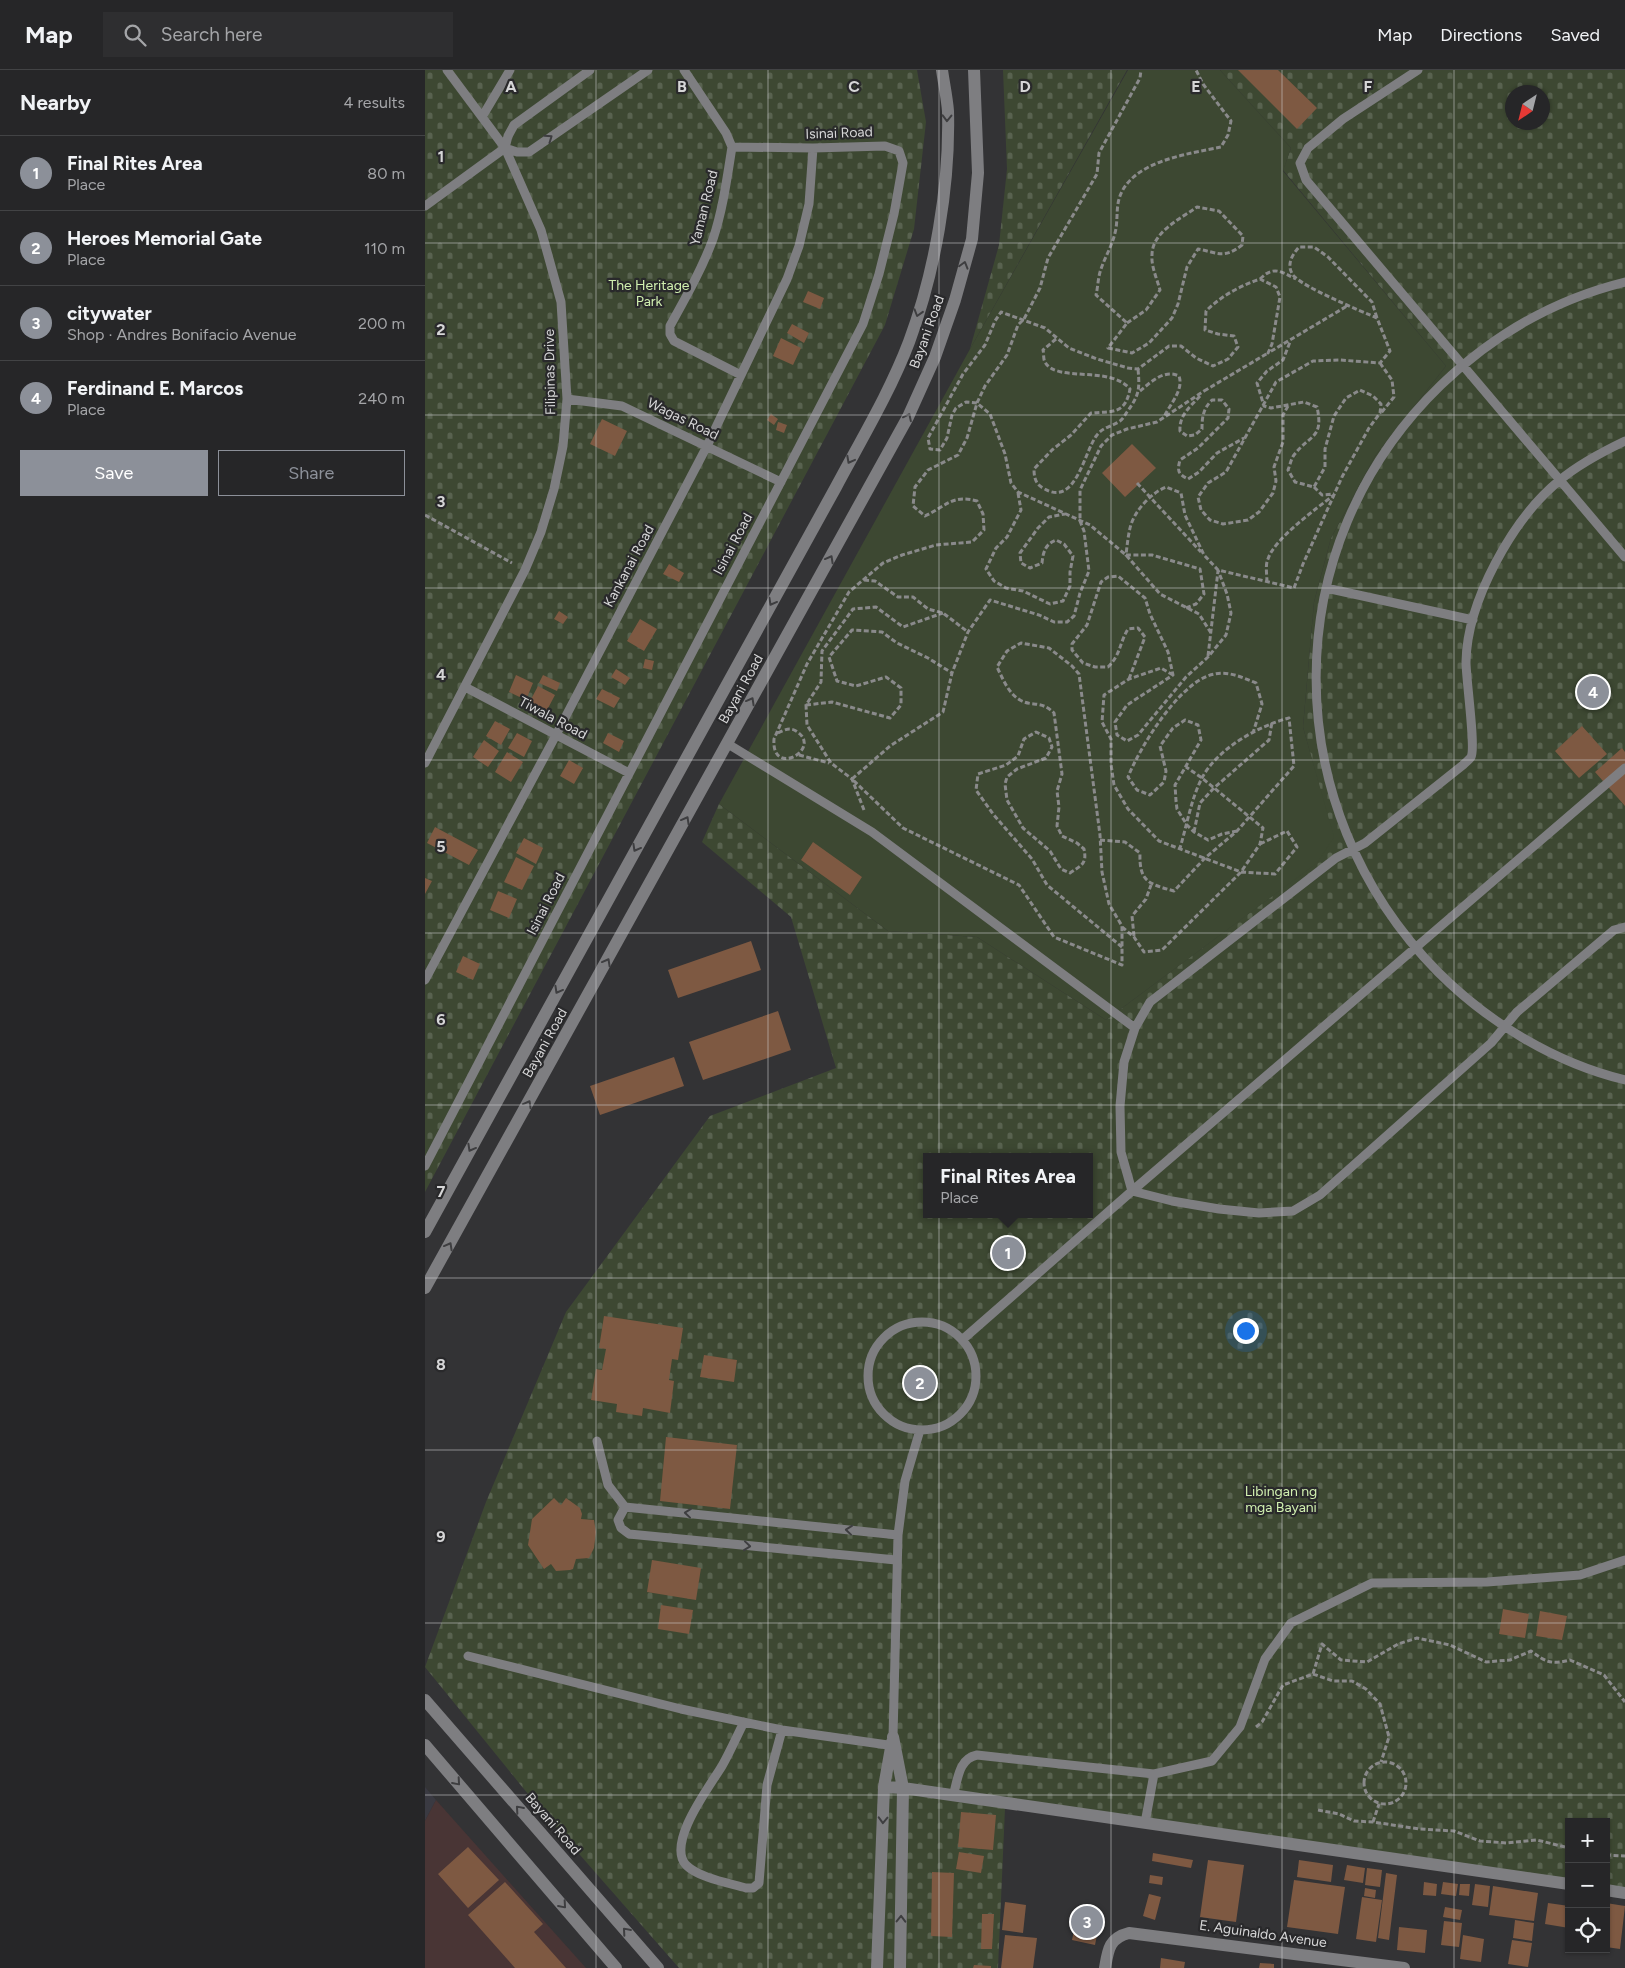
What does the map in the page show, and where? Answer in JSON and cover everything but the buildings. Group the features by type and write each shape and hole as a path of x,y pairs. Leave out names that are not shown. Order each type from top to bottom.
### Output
{"main road":[{"name":"Bayani Road","path":"425,1232 836,487 882,401 909,342 926,286 938,232 946,167 948,110 942,70"},
{"name":"Bayani Road","path":"425,1288 908,417 935,357 955,300 972,239 978,173 974,70"},
{"name":"Bayani Road","path":"425,1700 658,1968"},
{"path":"877,1968 884,1787 893,1743"},
{"path":"893,1743 903,1788 900,1968"},
{"path":"426,1751 616,1968"},
{"path":"884,1787 903,1788 1565,1883"},
{"path":"1610,1891 1625,1893"},
{"name":"E. Aguinaldo Avenue","path":"1105,1968 1111,1946 1117,1936 1129,1933 1143,1933 1405,1968"}],"lane":[{"name":"Filipinas Drive","path":"425,763 525,570 541,532 554,489 563,446 567,398 566,356 561,302 541,230 505,148 447,70"},
{"path":"482,117 510,70"},
{"path":"425,206 505,148 508,136 514,125 591,70"},
{"path":"505,148 517,152 529,152 648,70"},
{"path":"684,70 726,134 732,147"},
{"path":"1418,70 1343,119 1308,148 1300,163 1306,180 1625,557"},
{"name":"Isinai Road","path":"425,1166 863,324 879,274 894,214 903,162 899,151 885,146 813,148 732,147"},
{"name":"Yaman Road","path":"732,147 723,202 714,238 671,326 670,334 674,341 741,375"},
{"name":"Kankanai Road","path":"425,980 707,446 787,278 799,246 809,204 813,148"},
{"path":"1625,282 1601,288 1552,308 1505,334 1462,365 1424,402 1390,443 1363,488 1341,537 1326,588 1317,640 1316,694 1321,747 1333,799 1352,849 1380,901 1415,948 1457,990 1504,1027 1555,1055 1609,1076 1625,1080"},
{"name":"Wagas Road","path":"567,398 622,406 781,482"},
{"path":"1132,1191 1121,1152 1120,1106 1124,1062 1135,1028 1150,1002 1336,858 1365,843 1472,756 1473,743 1467,694 1466,660 1473,620 1487,579 1507,540 1532,508 1559,480 1596,454 1625,441"},
{"path":"1326,588 1473,620"},
{"name":"Tiwala Road","path":"465,687 629,773"},
{"path":"728,744 872,832 1135,1028"},
{"path":"962,1340 1132,1191 1625,768"},
{"path":"1132,1191 1172,1202 1219,1209 1259,1213 1293,1211 1320,1195 1491,1043 1517,1012 1614,930 1625,927"},
{"path":"917,1322 941,1326 953,1331 969,1349 976,1371 974,1394 962,1414 943,1427 920,1430 908,1428 886,1416 872,1396 868,1371 876,1348 884,1338 893,1330 917,1322"},
{"path":"468,1656 681,1709 782,1730 893,1743 898,1535 905,1481 920,1430"},
{"path":"597,1441 608,1485 625,1506 898,1535"},
{"path":"625,1506 618,1520 621,1528 629,1534 896,1560"},
{"path":"953,1796 962,1764 969,1757 977,1755 1154,1774 1212,1761 1240,1727 1265,1659 1291,1624 1372,1583 1487,1582 1580,1575 1625,1560"},
{"path":"744,1722 721,1766 697,1804 682,1841 680,1855 687,1865 702,1874 746,1888 753,1888 759,1883 767,1785 782,1730"},
{"path":"1145,1823 1154,1774"}],"path":[{"path":"831,763 799,755 786,759 775,751 774,739 807,664 849,592 883,563 901,555 937,545 972,542 983,530 983,514 977,502 963,498 951,501 925,516 913,506 915,488 928,470 958,455 967,438 977,403 985,386 1007,356 1015,331 1024,319 1040,288 1048,258 1097,174 1099,153 1140,78 1141,70"},
{"path":"1127,323 1096,296 1100,270 1112,247 1118,223 1119,199 1129,180 1146,168 1170,159 1221,146 1228,135 1231,121 1203,84 1196,70"},
{"path":"1197,207 1219,211 1233,224 1243,236 1242,244 1231,253 1222,254 1198,249 1187,267 1178,304 1172,318 1149,343 1132,353 1108,348 1127,323 1146,310 1159,290 1151,257 1153,244 1165,230 1197,207"},
{"path":"1299,280 1292,274 1289,265 1293,253 1299,247 1314,247 1329,257 1372,302 1389,351 1380,363"},
{"path":"1065,514 1049,517 1038,528 1020,553 1021,562 1030,568 1042,563 1045,548 1050,542 1056,540 1064,544 1073,556 1071,586 1063,601 1050,604 1023,591 1006,588 994,581 987,569 996,548 1007,537 1021,510 1018,492 1011,482 1005,454 990,414 977,403 966,402 957,408 952,415 947,438 940,450 930,449 927,438 963,374 985,345 1001,312 1045,328 1069,348 1097,360 1138,369 1169,346 1181,346 1196,358 1213,366 1228,359 1238,347 1234,336 1205,330 1206,310 1216,301 1260,279 1267,272 1277,270 1347,306 1377,318"},
{"path":"1260,279 1276,286 1280,297 1272,344 1268,353"},
{"path":"852,779 890,746 943,712 952,673 968,632 990,600 1039,615 1053,622 1067,622 1074,616 1080,593 1089,571 1084,531 1080,520 1080,490 1101,446 1112,435 1127,429 1157,422 1347,306"},
{"path":"1056,338 1043,350 1045,361 1055,371 1110,378 1124,382 1130,389 1128,399 1121,409 1112,412 1091,413 1071,436 1040,461 1033,469 1034,478 1042,488 1055,492 1068,488 1077,477 1098,433 1121,421 1136,399 1139,392 1138,369"},
{"path":"1264,406 1257,383 1267,371 1283,360 1290,341"},
{"path":"1288,406 1283,415 1283,442 1274,467 1276,481 1273,493 1259,512 1248,520 1223,524 1210,520 1201,510 1198,497 1208,483 1226,472 1276,382 1313,361 1340,360 1380,363"},
{"path":"1218,570 1295,588 1303,564 1354,454 1394,397 1392,380 1380,363"},
{"path":"1139,392 1166,374 1173,373 1179,376 1181,382 1179,390 1164,418"},
{"path":"1314,487 1325,467 1325,449 1334,416 1346,398 1360,390 1373,396 1381,404 1381,413"},
{"path":"1204,392 1179,422 1180,432 1187,436 1195,435 1202,429 1202,415 1205,407 1211,400 1222,400 1229,409 1228,418 1198,448 1180,460 1178,469 1180,475 1188,480 1199,472 1217,453 1244,438"},
{"path":"1264,406 1271,408 1304,402 1317,407 1320,420 1317,432 1293,456 1288,470 1295,482 1314,487 1322,495 1335,494"},
{"path":"1137,483 1218,570 1227,594 1231,613 1226,635 1208,657 1187,677 1138,735 1127,741 1117,734 1115,722 1127,705 1173,675"},
{"path":"1126,555 1131,526 1139,510 1151,496 1166,487 1181,493 1185,515 1204,555"},
{"path":"1018,492 1089,524 1126,555 1160,594 1199,614 1211,633"},
{"path":"1267,582 1267,559 1279,543 1298,522 1335,494"},
{"path":"425,515 525,570"},
{"path":"1126,555 1152,555 1201,569 1204,594 1197,604 1186,608"},
{"path":"1208,657 1218,570"},
{"path":"1129,679 1145,637 1138,628 1128,629 1122,638 1117,658 1108,667 1095,667 1083,663 1072,650 1072,644 1087,625 1101,582 1108,577 1118,576 1145,598 1150,614 1168,652 1173,675"},
{"path":"863,580 875,581 898,596 913,597 928,608 943,613 968,632"},
{"path":"943,613 903,627 876,607 853,609 822,651 821,682 806,705 807,725 831,763 852,779 903,828 1019,885 1054,937 1122,965 1122,926"},
{"path":"806,705 832,702 890,718 901,705 901,688 886,677 856,686 837,681 829,657 852,630 883,632 897,643 928,658 952,673"},
{"path":"1122,948 1047,885 1032,859 993,814 976,790 978,774 1006,765 1018,756 1024,739 1036,732 1049,738 1052,747 1046,758 1017,769 1007,777 1005,784 1007,800 1023,828 1050,851 1061,868 1070,872 1084,863 1086,859 1084,849 1077,843 1062,836 1057,826 1059,807 1057,791 1062,774 1054,713 1047,706 1021,701 1007,688 997,667 1007,652 1021,643 1049,648 1079,674 1100,840 1102,872 1109,904 1122,926 1134,937 1145,952 1162,950 1241,872 1261,844 1287,831 1297,847 1275,874 1241,872 1159,841 1128,809 1114,785 1111,764 1111,739 1103,722 1104,695 1129,679 1161,668 1173,675"},
{"path":"1237,831 1222,834 1208,840 1194,832 1187,825 1177,809 1175,785 1201,740 1198,725 1185,720 1173,728 1160,746 1166,771 1164,782 1150,794 1137,790 1128,777 1134,760 1180,694 1197,681 1215,674 1234,674 1256,683 1262,704 1253,733"},
{"path":"1100,840 1125,842 1140,853 1139,869 1151,885 1174,891 1205,858 1237,831 1294,766 1289,718 1271,722 1222,752 1202,778 1192,803 1180,848"},
{"path":"1194,832 1200,803 1214,788 1269,740 1271,722"},
{"path":"778,733 790,729 796,731 801,736 804,743 799,755"},
{"path":"1186,767 1263,828 1261,844"},
{"path":"852,779 872,832"},
{"path":"1134,937 1132,916 1146,899 1151,885"},
{"path":"1313,1674 1323,1644 1341,1660 1367,1662 1398,1644 1417,1638 1450,1645 1486,1662 1509,1660 1531,1651 1544,1660 1557,1664 1569,1660 1604,1675 1625,1702"},
{"path":"1255,1728 1262,1722 1283,1685 1313,1674 1333,1681 1352,1681 1366,1689 1380,1704 1389,1737 1381,1762"},
{"path":"1381,1762 1391,1763 1400,1769 1405,1779 1405,1790 1399,1799 1390,1804 1379,1804 1370,1798 1364,1788 1365,1777 1371,1767 1381,1762"},
{"path":"1373,1822 1379,1804"},
{"path":"1318,1810 1339,1814 1354,1821 1453,1831 1480,1841 1507,1843 1537,1840 1565,1847"},
{"path":"1610,1855 1625,1856"}],"shaded area":[{"path":"425,1787 436,1800 425,1821"},
{"path":"436,1800 586,1968 425,1968 425,1821"}],"green space":[{"name":"The Heritage Park","path":"425,70 917,70 926,122 914,229 885,325 425,1192"},
{"path":"1003,70 1127,70 970,349 999,245 1007,169"},
{"path":"1128,70 1220,70 1291,148 1283,171 1446,366 1375,456 1331,538 1314,602 1303,727 1334,837 1317,863 1106,1020 977,937 888,931 719,804 970,349"},
{"name":"Libingan ng mga Bayani","path":"1220,70 1625,70 1625,1896 1610,1894 1610,1818 1565,1818 1565,1887 1005,1808 998,1968 679,1968 545,1815 425,1667 486,1502 566,1312 710,1116 836,1068 791,917 702,842 719,804 888,931 977,937 1106,1020 1316,863 1333,837 1303,727 1314,602 1331,538 1375,456 1446,366 1283,170 1291,148"}],"place":[{"name":"Ferdinand E. Marcos","path":"1593,692"},
{"name":"Final Rites Area","path":"1008,1253"},
{"name":"Heroes Memorial Gate","path":"920,1383"},
{"name":"citywater","path":"1087,1922"}]}
